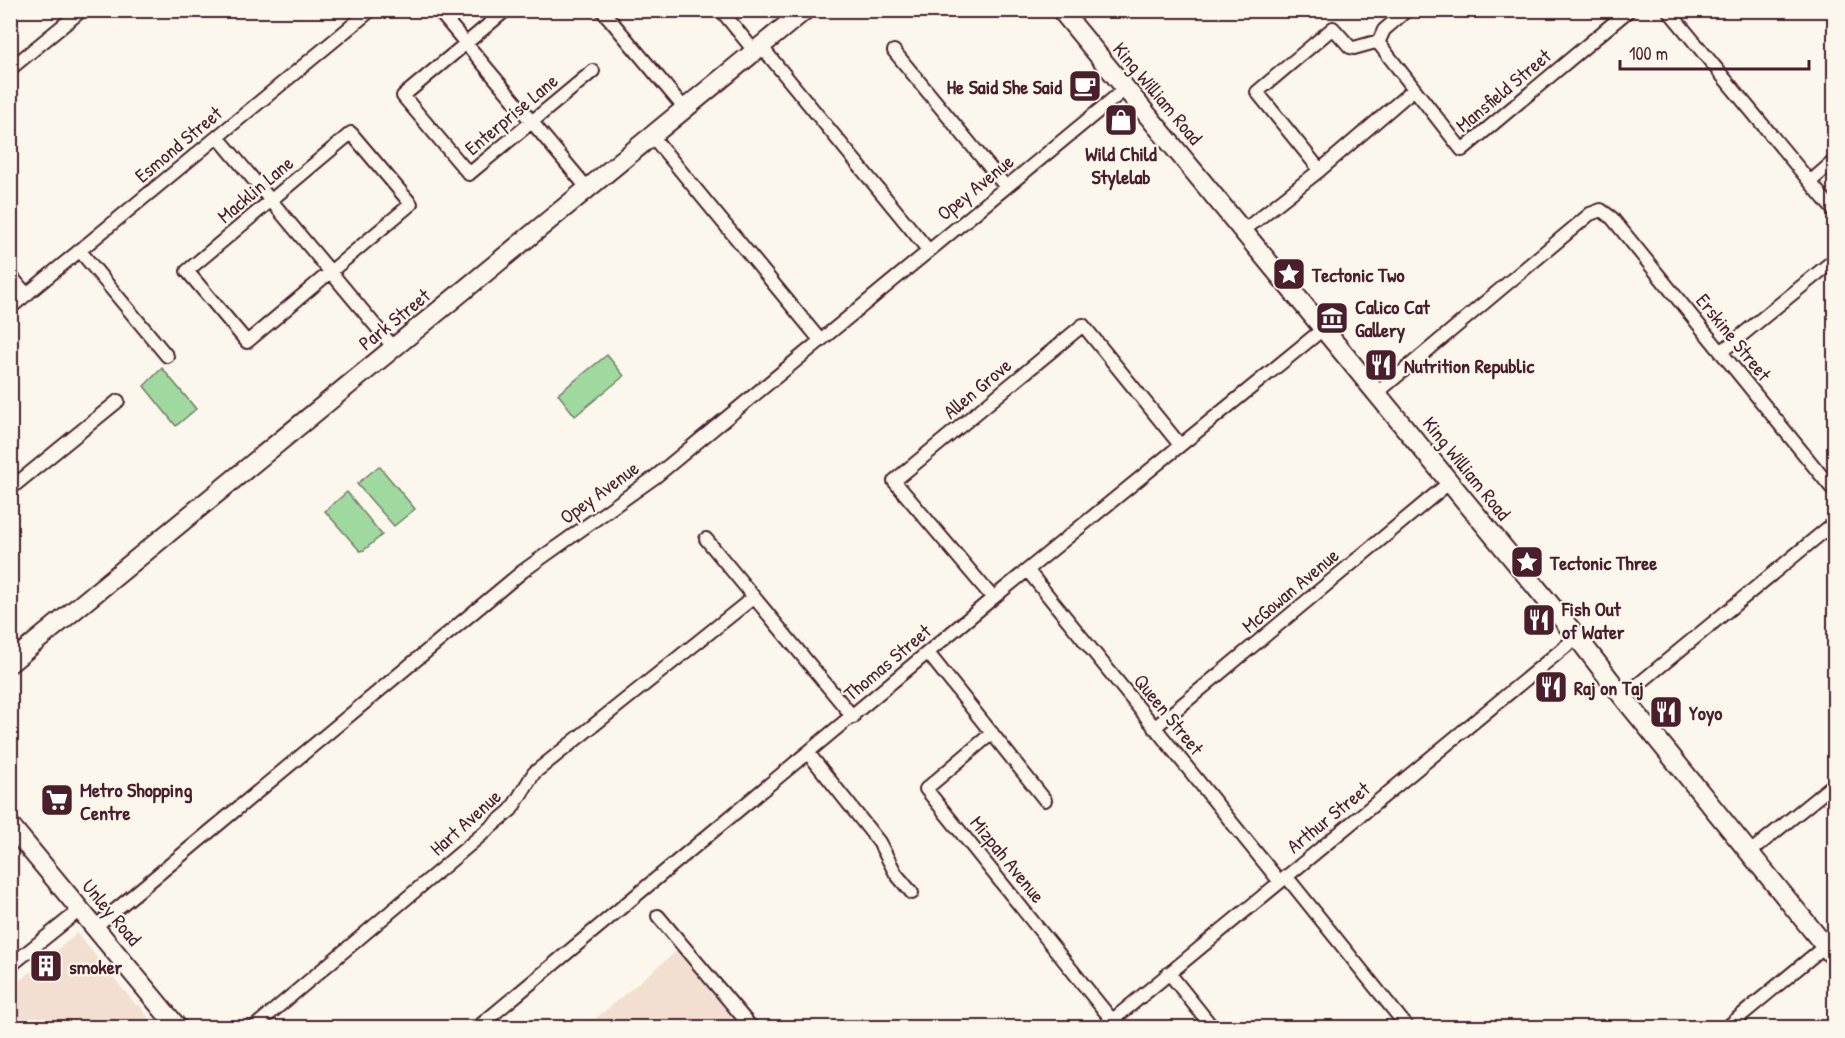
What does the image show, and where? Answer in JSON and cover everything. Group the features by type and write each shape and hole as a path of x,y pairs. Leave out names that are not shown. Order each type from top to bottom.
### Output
{"main road":[{"name":"Park Street","path":"10,663 805,10"},
{"name":"King William Road","path":"1061,10 1577,637 1623,697 1830,951"},
{"name":"Unley Road","path":"10,825 178,1028"}],"street":[{"path":"10,69 82,10"},
{"path":"438,10 588,189"},
{"name":"Enterprise Lane","path":"506,10 404,96 469,174 593,71"},
{"path":"602,10 685,109"},
{"path":"721,10 758,49 928,251"},
{"path":"1320,170 1257,92 1333,28 1350,47 1354,48 1378,41 1384,30 1407,10"},
{"name":"Mansfield Street","path":"1414,89 1462,150 1629,10"},
{"path":"1668,10 1834,211"},
{"name":"Esmond Street","path":"10,308 366,12"},
{"path":"1243,231 1320,170 1414,89 1378,41"},
{"path":"894,51 1006,187"},
{"name":"Opey Avenue","path":"95,927 523,571 655,477 1125,89"},
{"name":"Macklin Lane","path":"351,133 411,204 331,272 247,342 187,271 351,133"},
{"path":"652,136 820,340"},
{"path":"218,137 394,348"},
{"path":"1810,182 1834,161"},
{"name":"Erskine Street","path":"1377,393 1590,214 1601,210 1612,218 1834,491"},
{"path":"80,251 167,356"},
{"path":"1721,352 1834,260"},
{"path":"10,275 27,295"},
{"name":"Allen Grove","path":"993,598 894,481 1074,332 1083,325 1180,445"},
{"name":"Thomas Street","path":"477,1028 809,754 993,598 1323,329"},
{"path":"10,489 118,401"},
{"name":"McGowan Avenue","path":"1155,728 1450,482"},
{"path":"1623,697 1834,523"},
{"path":"706,539 853,717"},
{"name":"Queen Street","path":"1028,571 1155,728 1408,1028"},
{"name":"Hart Avenue","path":"253,1028 512,810 534,773 754,597"},
{"name":"Arthur Street","path":"1107,1024 1577,637"},
{"path":"928,653 1045,800"},
{"name":"Mizpah Avenue","path":"992,733 926,789 988,866 1107,1024"},
{"path":"809,754 879,842 896,874 912,893"},
{"path":"1749,853 1834,784"},
{"path":"10,966 81,909"},
{"path":"658,916 752,1028"},
{"path":"1726,1028 1830,951"},
{"path":"1169,973 1213,1028"}],"shaded area":[{"path":"77,933 136,1005 139,1004 152,1024 148,1027 11,1027 11,988"},
{"path":"677,951 741,1027 603,1027 596,1018"}],"green space":[{"path":"607,355 624,376 575,416 558,394"},
{"path":"162,368 196,409 176,426 144,386"},
{"path":"379,466 415,509 394,526 357,484"},
{"path":"347,492 382,535 364,550 360,551 325,511"}],"place":[{"name":"He Said She Said","path":"1085,86"},
{"name":"Wild Child Stylelab","path":"1121,120"},
{"name":"Tectonic Two","path":"1289,274"},
{"name":"Calico Cat Gallery","path":"1332,318"},
{"name":"Nutrition Republic","path":"1381,365"},
{"name":"Tectonic Three","path":"1527,562"},
{"name":"Fish Out of Water","path":"1539,620"},
{"name":"Raj on Taj","path":"1551,687"},
{"name":"Yoyo","path":"1666,712"},
{"name":"Metro Shopping Centre","path":"57,800"},
{"name":"smoker","path":"46,966"}]}
